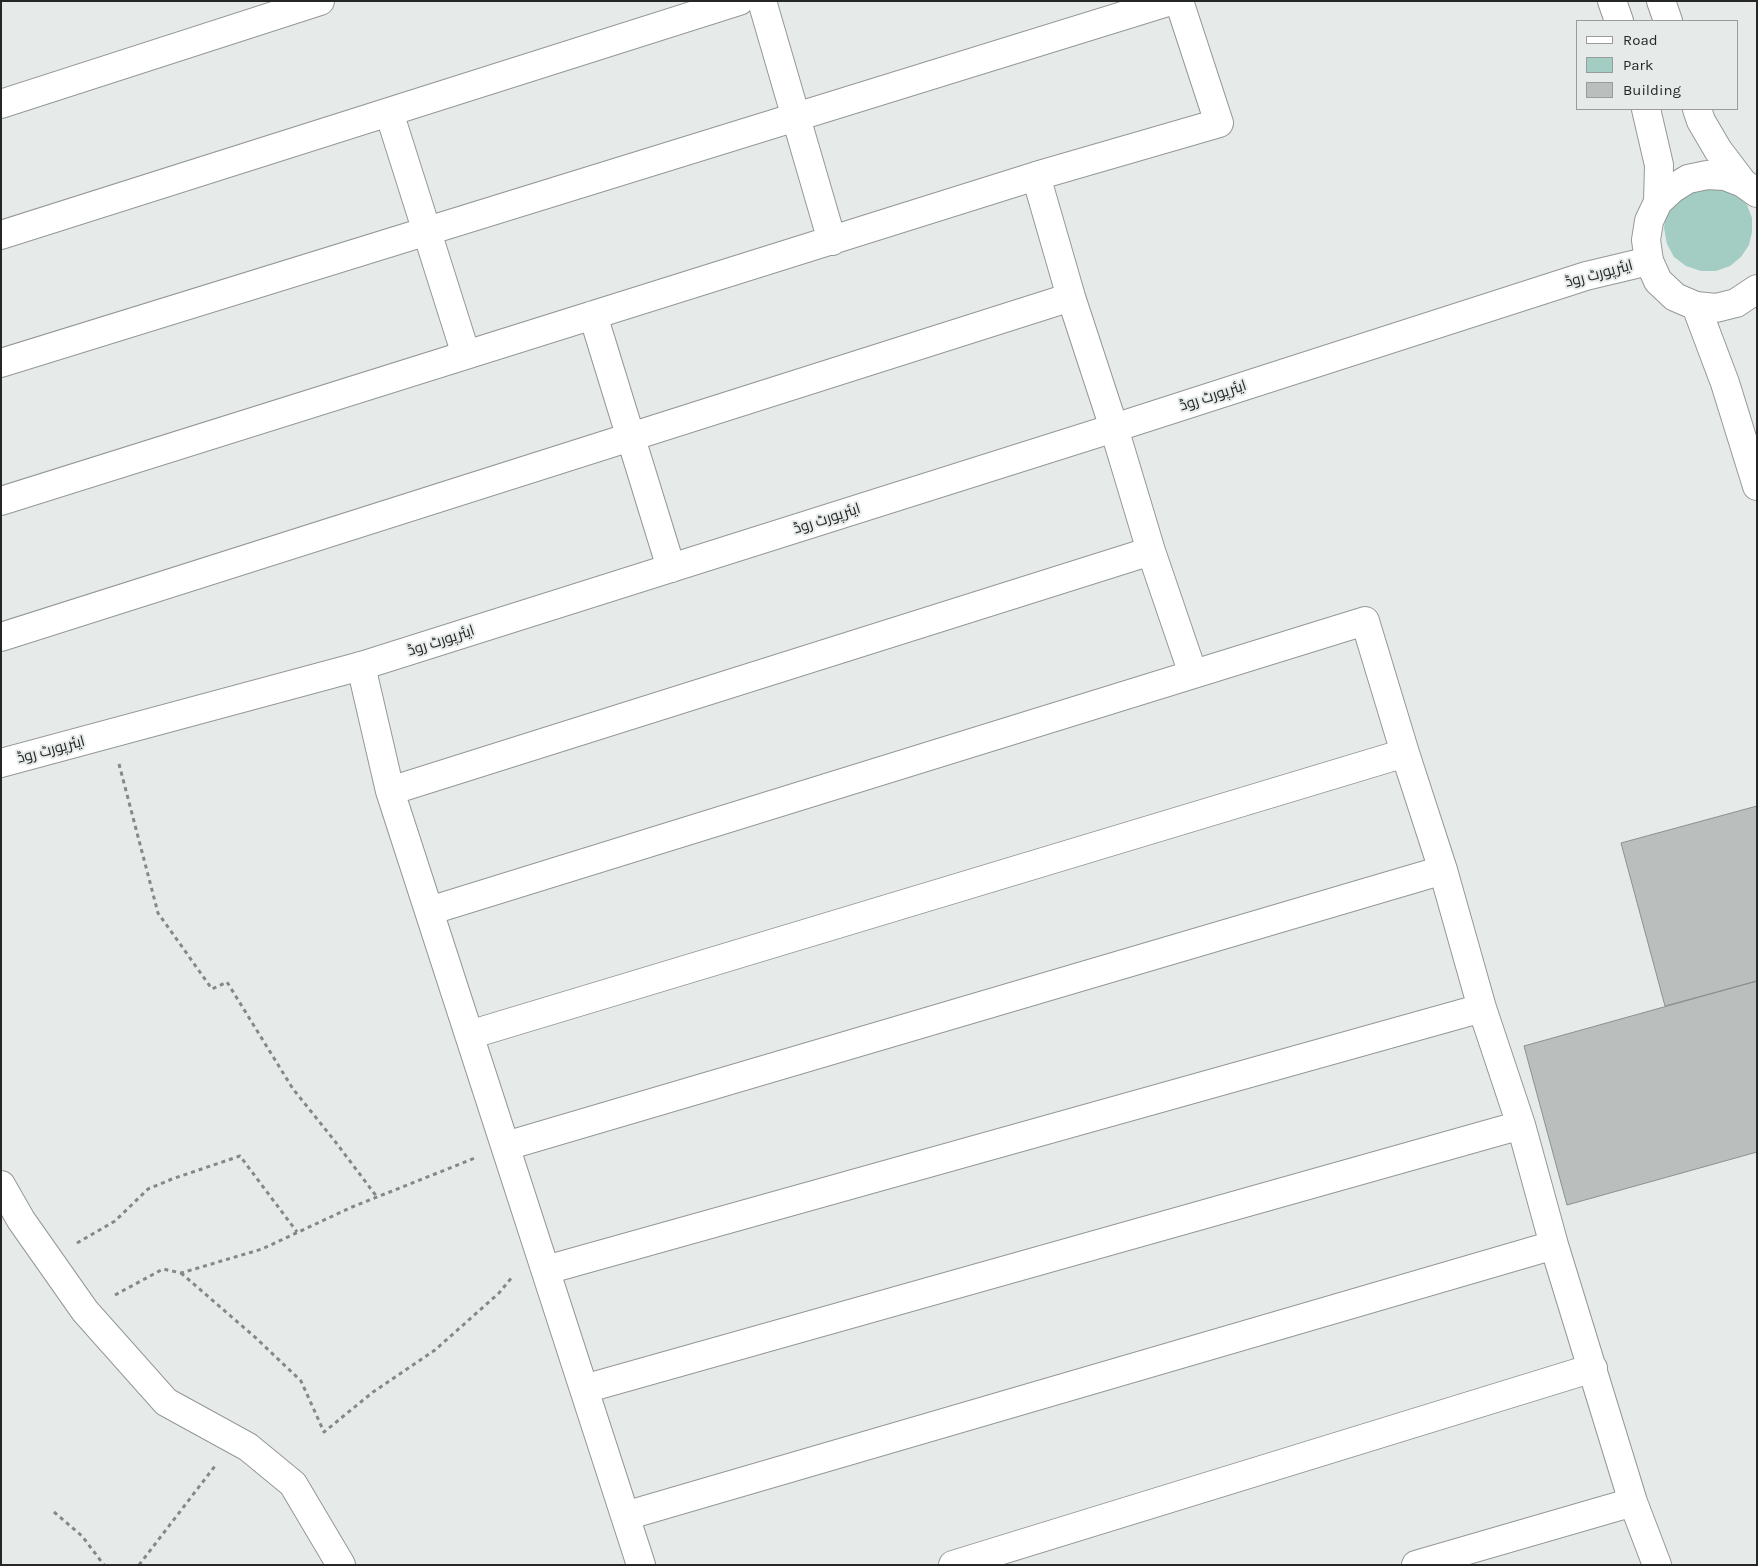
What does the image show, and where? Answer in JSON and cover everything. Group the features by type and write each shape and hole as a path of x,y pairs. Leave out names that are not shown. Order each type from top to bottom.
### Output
{"street":[{"path":"1,104 320,1"},
{"path":"1,235 390,112 667,12 738,1"},
{"path":"762,1 832,241"},
{"path":"1,363 1171,1"},
{"path":"1,501 1036,176 1219,123 1179,1"},
{"path":"1612,1 1619,20"},
{"path":"1662,1 1668,20"},
{"path":"1646,110 1660,165 1658,202"},
{"path":"1697,110 1701,121 1718,150 1750,188"},
{"path":"390,112 466,355"},
{"path":"1750,188 1726,176 1707,175 1688,179 1672,189 1658,202 1649,221 1646,240 1648,260 1658,281 1675,297 1696,306 1716,308 1736,303 1757,290"},
{"path":"1036,176 1071,297 1114,428 1151,551 1194,674"},
{"name":"ایئرپورٹ روڈ","path":"1,763 361,666 1114,428 1586,276 1648,260"},
{"path":"1,637 1071,297"},
{"path":"1696,306 1725,383 1757,486"},
{"path":"593,315 671,568"},
{"path":"390,791 1151,551"},
{"path":"429,911 1365,621 1443,870 1482,1008 1521,1125 1554,1245 1634,1502 1657,1565"},
{"path":"361,666 390,791 641,1565"},
{"path":"469,1034 1405,753"},
{"path":"506,1146 1443,870"},
{"path":"542,1258 1482,1008"},
{"path":"584,1389 1521,1125"},
{"path":"1,1185 21,1220 84,1311 166,1402 248,1447 293,1484 341,1565"},
{"path":"626,1516 1554,1245"},
{"path":"953,1565 1593,1368"},
{"path":"1416,1565 1634,1502"}],"path":[{"path":"111,734 158,913 212,989 227,982 293,1089 377,1197"},
{"path":"84,1311 163,1270 181,1273 262,1248 377,1197 506,1146"},
{"path":"48,1259 115,1222 148,1189 240,1156 297,1232"},
{"path":"181,1273 256,1338 301,1381 324,1432 373,1392 435,1350 542,1258"},
{"path":"139,1565 235,1440"},
{"path":"54,1512 82,1536 104,1565"}],"green space":[{"path":"1713,184 1738,195 1747,205 1752,218 1752,232 1749,245 1741,257 1730,266 1716,271 1701,271 1686,266 1674,257 1667,244 1664,228 1666,213 1673,200"}],"building":[{"path":"1757,806 1757,981 1665,1006 1621,843"},
{"path":"1757,981 1757,1152 1567,1205 1524,1046"}]}
